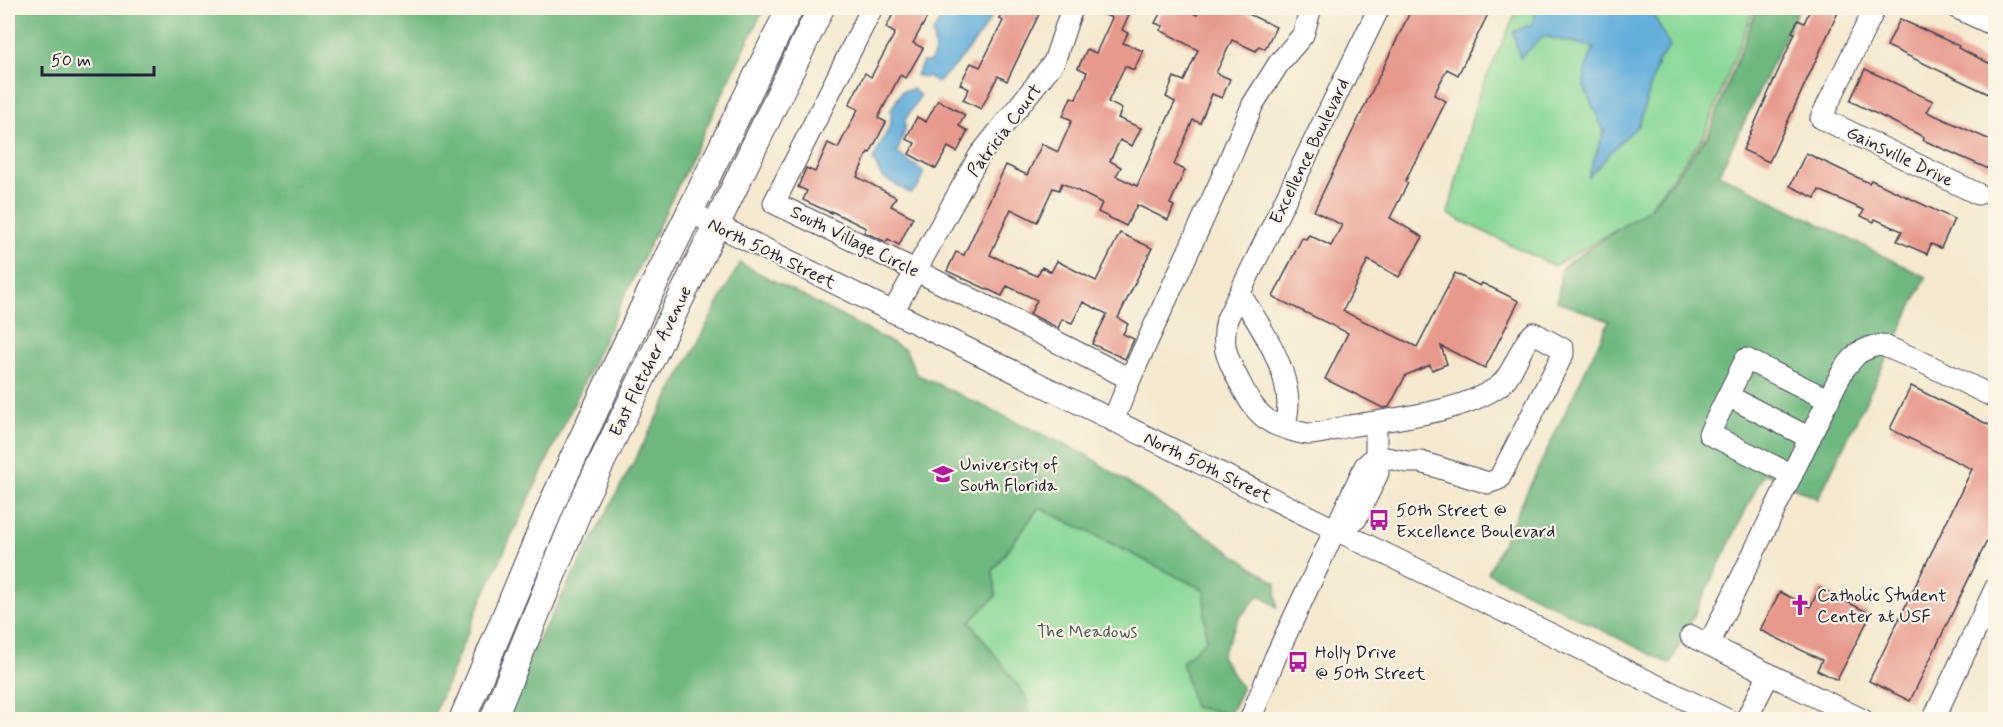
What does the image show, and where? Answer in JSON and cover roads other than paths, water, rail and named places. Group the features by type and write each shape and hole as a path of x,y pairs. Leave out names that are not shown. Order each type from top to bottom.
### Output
{"main road":[{"name":"East Fletcher Avenue","path":"462,720 555,497 790,8"},
{"name":"East Fletcher Avenue","path":"493,720 580,507 821,8"}],"street":[{"name":"South Village Circle","path":"872,8 774,203 915,270 1130,379"},
{"name":"Patricia Court","path":"893,312 979,156 1054,62 1072,8"},
{"path":"1113,421 1253,104 1279,63 1303,35 1311,8"},
{"name":"Excellence Boulevard","path":"1376,456 1421,462 1488,483 1499,479 1563,354 1563,348 1534,333 1510,375 1498,386 1473,399 1435,412 1309,434 1274,424 1251,406 1225,356 1224,334 1227,319 1379,8"},
{"name":"Gainsville Drive","path":"1875,8 1821,118 1978,194"},
{"path":"1957,8 1995,26"},
{"name":"North 50th Street","path":"690,212 1728,720"},
{"path":"1240,294 1268,340 1282,375 1288,403 1285,427"},
{"path":"1863,720 1700,640 1792,475 1844,369 1858,353 1882,345 1995,398"},
{"path":"1792,475 1709,434 1746,359 1829,400"},
{"path":"1728,396 1810,438"},
{"path":"1257,717 1268,654 1336,530 1356,519 1378,473 1376,422"},
{"path":"1933,720 1995,586"},
{"path":"1746,720 1769,674"}],"water":[{"path":"946,8 996,8 970,48 937,83 928,76 925,78 916,75 923,62 930,62 935,53 933,33"},
{"path":"1537,8 1650,8 1670,47 1658,61 1639,125 1619,143 1588,178 1604,131 1584,87 1585,70 1594,47 1543,36 1520,58 1513,32 1532,24"},
{"path":"913,89 920,96 905,120 905,130 897,153 923,171 920,184 910,193 882,177 873,160 891,123 891,110 902,91"}],"place":[{"name":"University of South Florida","path":"943,474"},
{"name":"50th Street @ Excellence Boulevard","path":"1379,520"},
{"name":"Catholic Student Center at USF","path":"1800,605"},
{"name":"Holly Drive @ 50th Street","path":"1298,662"}],"park label":[{"name":"The Meadows","path":"1087,631"}]}
